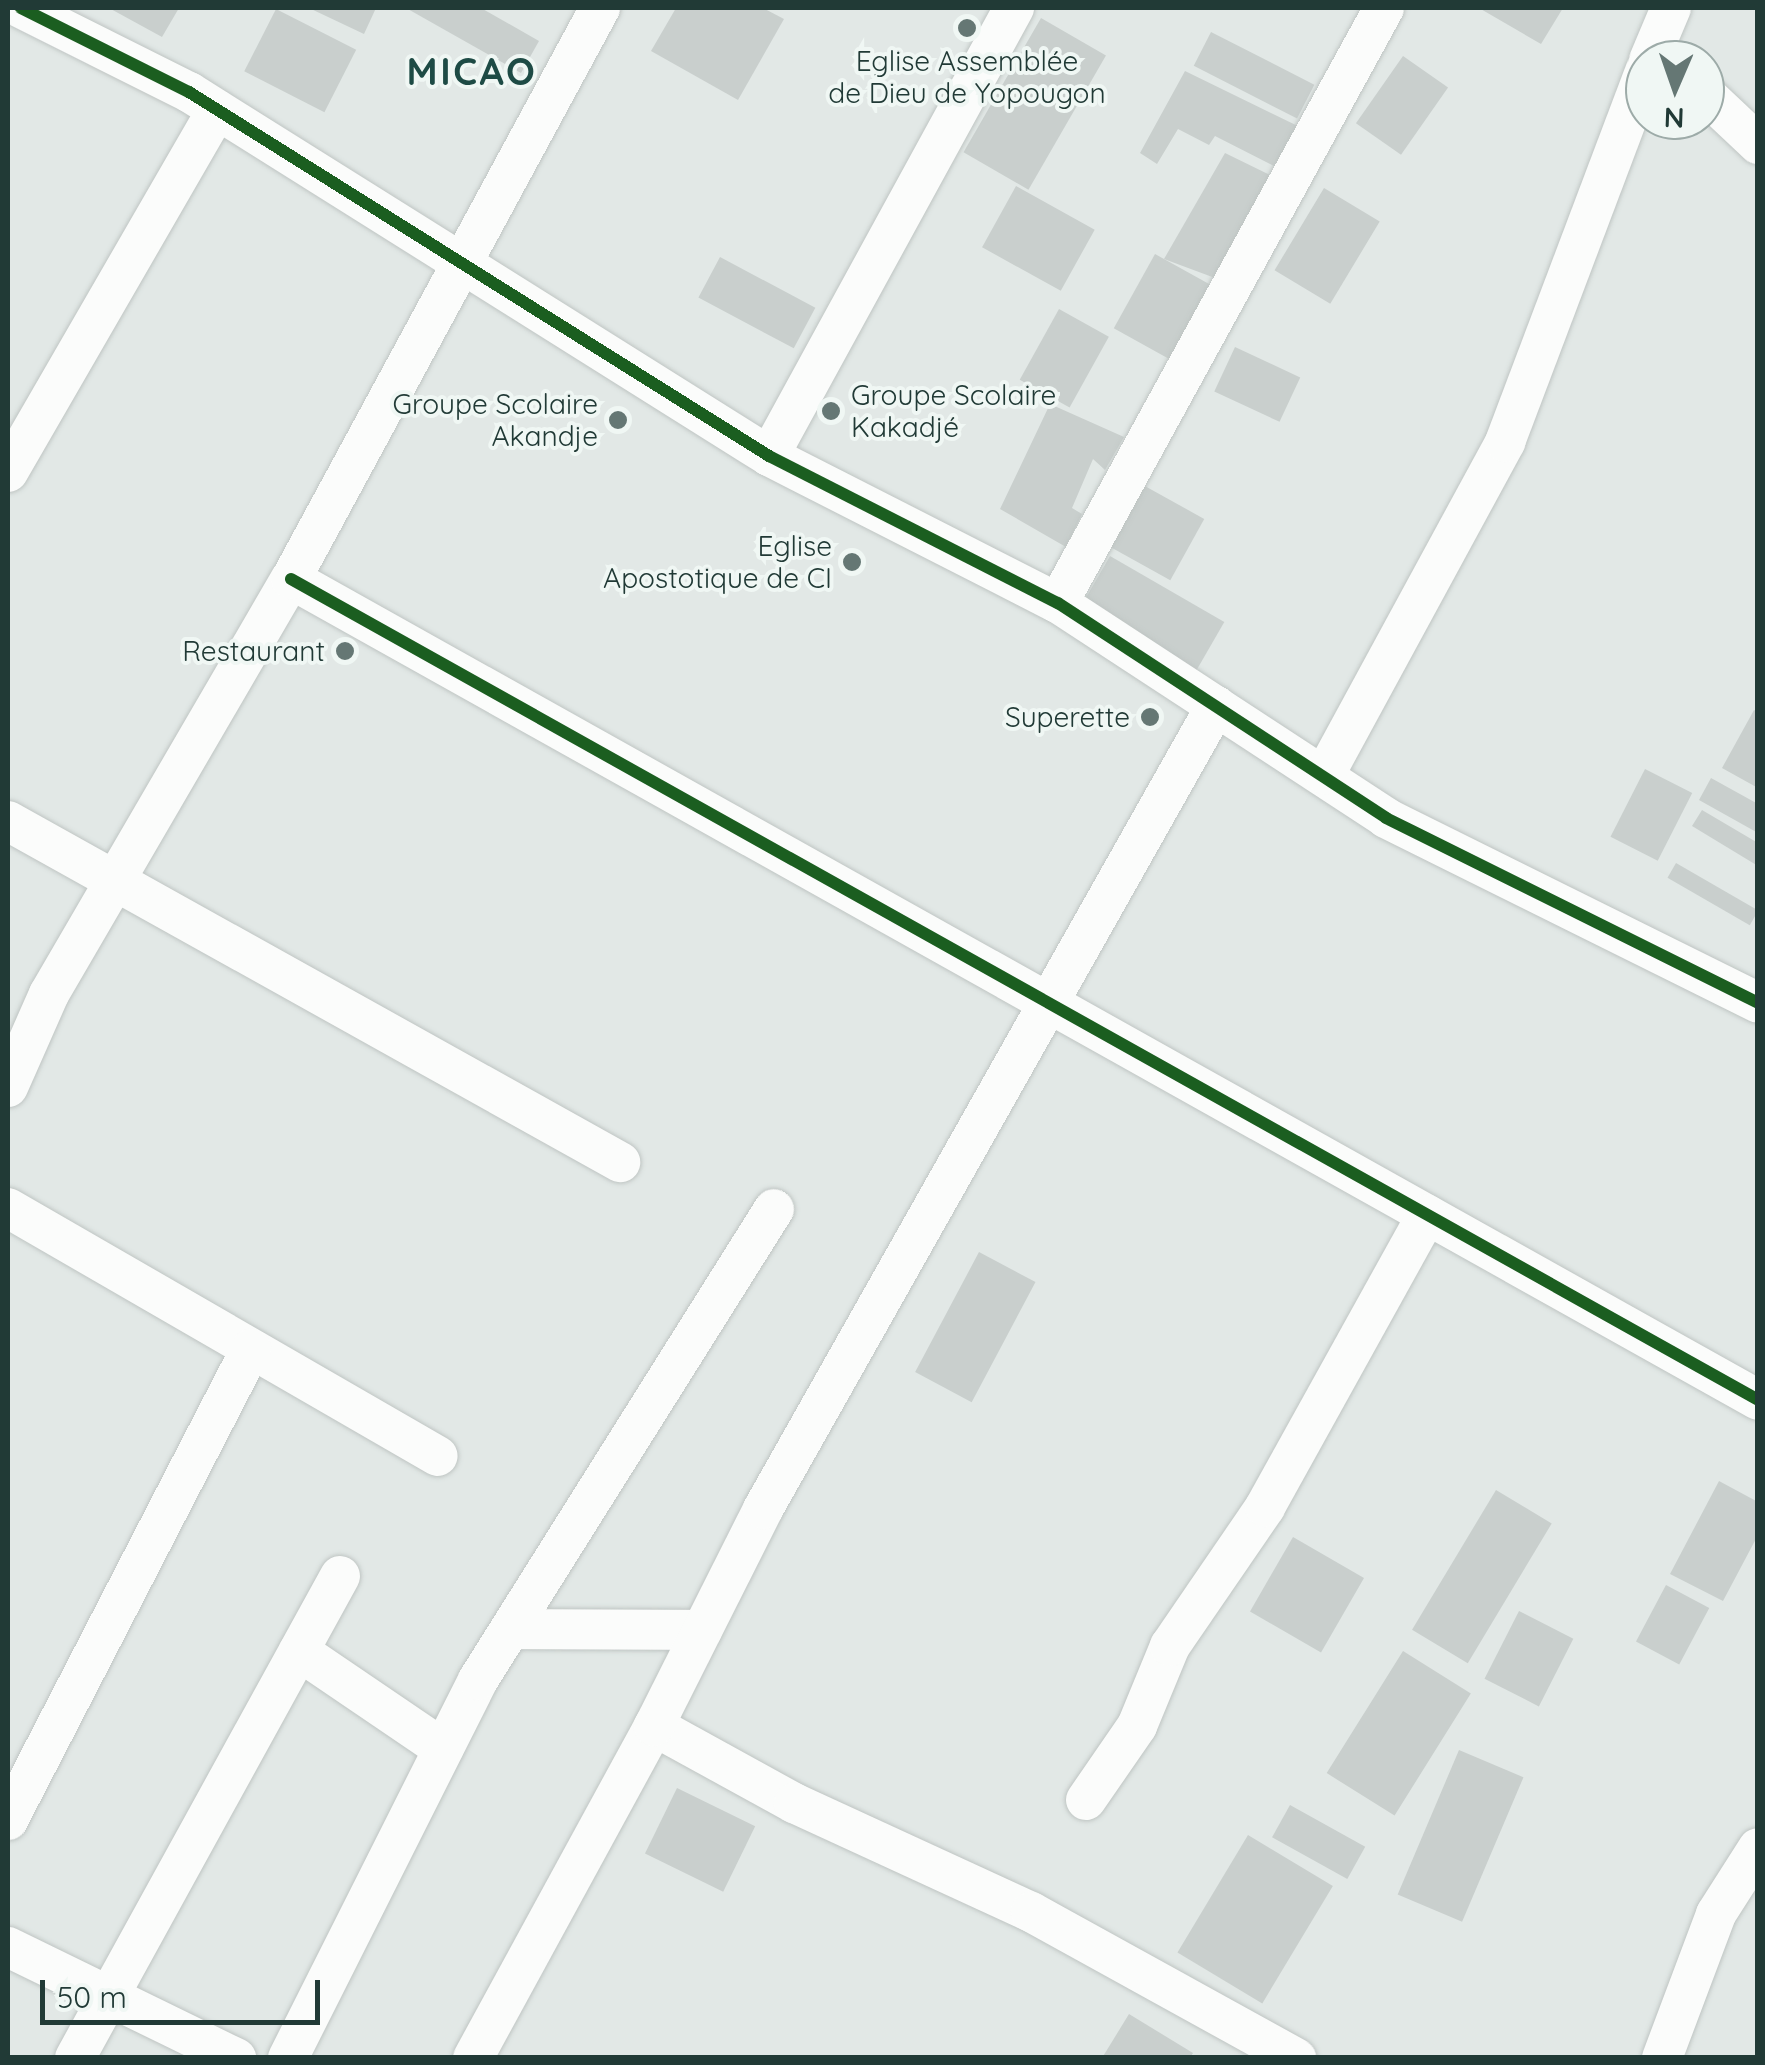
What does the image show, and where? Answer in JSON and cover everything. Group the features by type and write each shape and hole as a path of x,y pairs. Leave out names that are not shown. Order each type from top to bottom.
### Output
{"street":[{"path":"22,8 218,110 769,456 1058,603 1466,862 1758,1003"},
{"path":"8,1087 49,994 291,579 465,267 600,8"},
{"path":"769,456 1014,8"},
{"path":"1058,603 1384,8"},
{"path":"1660,40 1670,8"},
{"path":"8,472 218,110"},
{"path":"1725,113 1758,144"},
{"path":"1325,774 1505,442 1625,134"},
{"path":"291,579 1758,1400"},
{"path":"473,2058 654,1726 762,1509 1051,1006 1216,706"},
{"path":"8,821 620,1162"},
{"path":"8,1208 437,1456"},
{"path":"288,2058 444,1750 510,1629 774,1209"},
{"path":"1086,1800 1137,1726 1170,1646 1264,1506 1427,1215"},
{"path":"8,1820 251,1349"},
{"path":"75,2058 340,1576"},
{"path":"510,1629 702,1630"},
{"path":"299,1650 444,1750"},
{"path":"654,1726 794,1803 1031,1912 1296,2058"},
{"path":"1662,2058 1716,1914 1755,1858"},
{"path":"8,1946 236,2058"}],"building":[{"path":"109,8 179,8 162,37"},
{"path":"309,8 376,8 364,34"},
{"path":"406,8 481,8 539,41 521,73"},
{"path":"676,8 763,8 784,19 738,100 651,51"},
{"path":"1479,8 1563,8 1541,44"},
{"path":"276,9 356,50 324,112 244,71"},
{"path":"1041,18 1106,56 1028,190 964,152"},
{"path":"1211,32 1314,85 1297,119 1194,66"},
{"path":"1403,56 1448,88 1401,155 1356,123"},
{"path":"1185,71 1306,130 1282,170 1215,136 1209,145 1178,129 1157,164 1140,153"},
{"path":"1225,153 1278,179 1223,281 1164,259"},
{"path":"1016,186 1095,230 1061,291 982,247"},
{"path":"1324,188 1380,221 1330,304 1275,270"},
{"path":"1155,254 1214,287 1173,361 1114,328"},
{"path":"720,257 815,308 794,348 698,298"},
{"path":"1059,309 1109,337 1070,407 1020,380"},
{"path":"1235,347 1300,377 1280,422 1214,391"},
{"path":"1050,404 1124,437 1105,470 1093,459 1072,508 1082,514 1066,547 1000,509"},
{"path":"1143,485 1204,519 1170,580 1109,546"},
{"path":"1110,556 1224,622 1195,672 1081,606"},
{"path":"1754,710 1758,712 1758,788 1722,768"},
{"path":"1645,769 1692,793 1658,861 1610,837"},
{"path":"1711,778 1758,804 1758,833 1699,800"},
{"path":"1702,810 1758,843 1758,866 1692,826"},
{"path":"1676,863 1758,910 1750,925 1668,878"},
{"path":"979,1252 1036,1282 972,1402 915,1372"},
{"path":"1719,1481 1758,1502 1758,1535 1723,1601 1670,1574"},
{"path":"1496,1490 1552,1523 1468,1663 1412,1630"},
{"path":"1293,1537 1364,1578 1321,1652 1250,1611"},
{"path":"1666,1585 1709,1608 1679,1665 1636,1642"},
{"path":"1519,1611 1573,1639 1539,1706 1484,1679"},
{"path":"1403,1651 1471,1693 1395,1816 1327,1773"},
{"path":"1459,1750 1523,1777 1462,1922 1398,1895"},
{"path":"677,1788 755,1826 723,1892 645,1854"},
{"path":"1290,1805 1365,1847 1347,1879 1272,1837"},
{"path":"1248,1835 1333,1886 1262,2003 1177,1952"},
{"path":"1129,2014 1193,2053 1190,2058 1102,2058"}],"cycle path":[{"path":"21,8 189,92 769,456 1058,603 1386,818 1758,1003"},
{"path":"291,579 1758,1400"}],"place":[{"name":"Eglise Assemblée de Dieu de Yopougon","path":"967,28"},
{"name":"Groupe Scolaire Kakadjé","path":"831,411"},
{"name":"Groupe Scolaire Akandje","path":"618,420"},
{"name":"Eglise Apostotique de CI","path":"852,562"},
{"name":"Restaurant","path":"345,651"},
{"name":"Superette","path":"1150,717"}],"district":[{"name":"MICAO","path":"472,72"}]}
